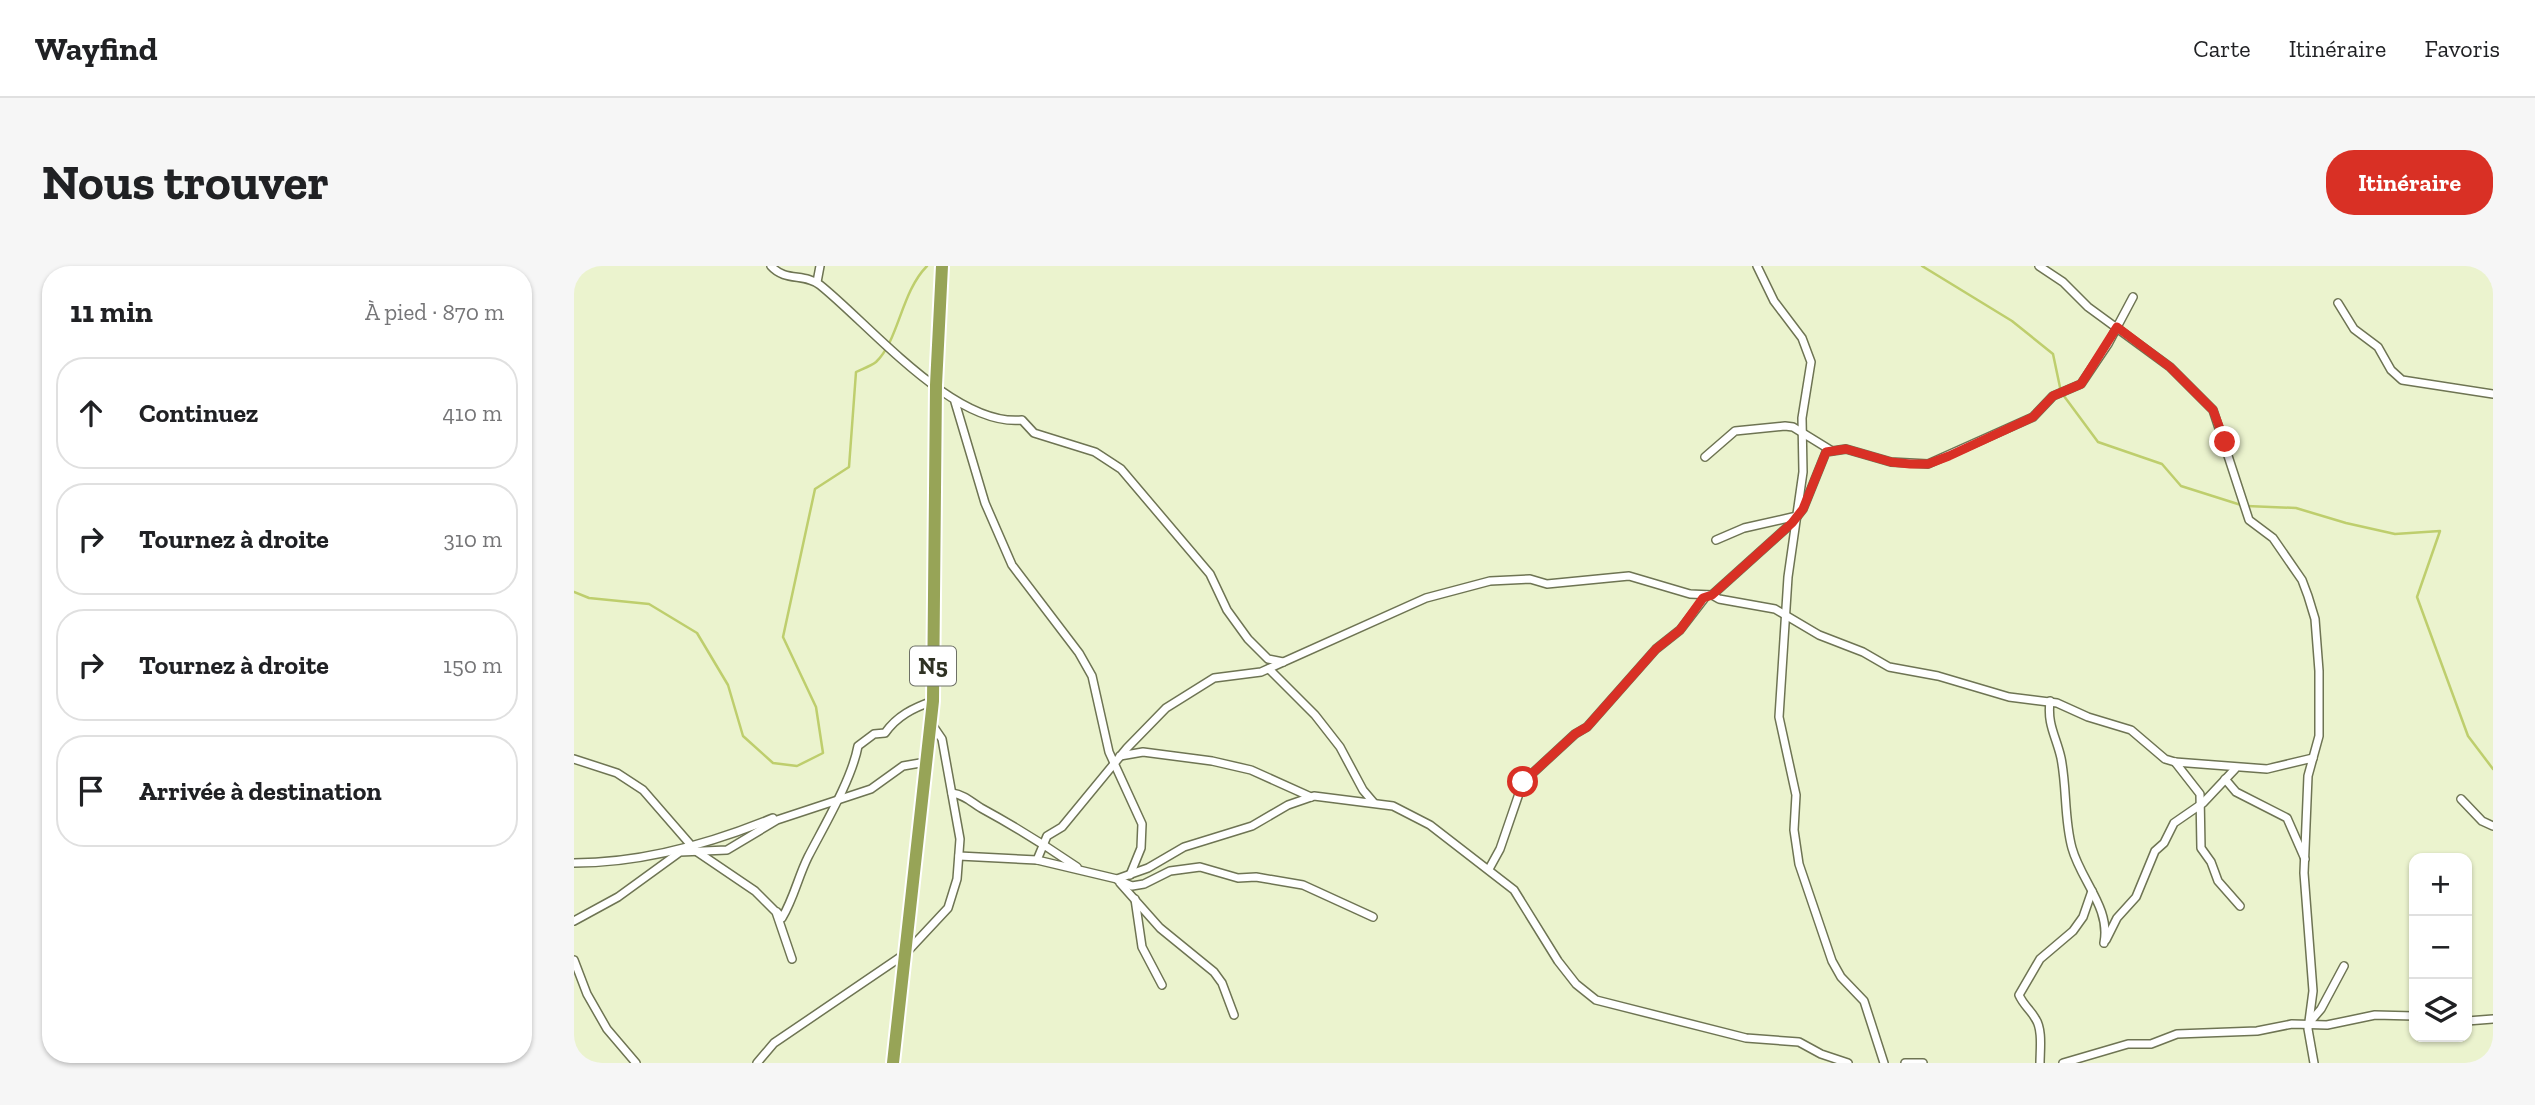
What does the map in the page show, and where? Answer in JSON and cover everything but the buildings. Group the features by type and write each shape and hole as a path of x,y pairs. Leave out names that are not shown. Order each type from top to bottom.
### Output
{"highway":[{"name":"N5","path":"892,1063 933,701 936,385 942,266"}],"street":[{"path":"771,266 782,276 817,282 886,346 955,402 1008,421 1022,420 1034,433 1095,452 1121,469 1210,574 1227,610 1248,639 1268,659 1285,663"},
{"path":"817,282 820,266"},
{"path":"1757,266 1774,301 1802,338 1811,362 1802,418 1803,472 1784,615 1779,717 1796,795 1794,830 1799,864 1832,961 1841,977 1864,1002 1884,1063"},
{"path":"2039,266 2063,282 2088,307 2170,367 2213,410 2249,520 2273,538 2302,580 2315,619 2318,642 2319,736 2308,776 2305,859 2313,991 2309,1025 2314,1063"},
{"path":"1489,869 1500,849 1523,782 1575,734 1587,727 1656,649 1680,630 1709,595 1797,516 1826,452 1846,449 1891,462 1928,464 2033,417 2053,396 2081,384 2133,297"},
{"path":"2338,303 2354,329 2378,347 2391,370 2402,380 2493,394"},
{"path":"955,402 985,503 1012,565 1079,653 1091,676 1113,764 1142,824 1141,848 1130,875"},
{"path":"1705,457 1735,431 1785,426 1793,427 1832,451"},
{"path":"1716,540 1744,528 1797,516"},
{"path":"1037,860 1047,836 1062,827 1119,757 1166,708 1214,678 1269,669 1426,598 1490,581 1530,579 1547,584 1629,576 1690,594 1766,606 1819,635 1857,649 1889,667 1938,676 2009,697 2050,701 2097,721 2130,730 2165,759 2175,762 2235,769 2267,769 2313,758"},
{"path":"1269,669 1315,715 1340,747 1363,790 1374,803"},
{"path":"574,759 617,773 643,790 699,853 755,891 782,918 855,763 858,746 874,734 885,733 892,723 914,708 933,701"},
{"path":"2050,701 2050,725 2060,755 2067,796 2067,830 2075,855 2103,912 2104,943 2117,918 2136,897 2155,851 2164,843 2174,823 2200,806 2235,769"},
{"path":"757,1063 774,1043 905,954 948,908 957,879 960,839 942,739 930,722"},
{"path":"1119,757 1143,752 1212,761 1251,771 1311,797 1393,806 1430,825 1514,890 1524,911 1558,961 1576,984 1595,1000 1746,1038 1800,1042 1821,1054 1848,1063"},
{"path":"574,921 618,897 680,852 727,850 777,820 871,789 903,766 926,762"},
{"path":"2175,762 2199,791 2201,848 2211,862 2218,881 2240,906"},
{"path":"2225,779 2236,792 2287,818 2305,859"},
{"path":"952,793 961,794 1004,819 1083,870"},
{"path":"1117,880 1184,848 1252,826 1288,805 1311,797"},
{"path":"2461,799 2482,821 2493,826"},
{"path":"574,863 618,860 692,845 773,818"},
{"path":"959,856 1037,860 1083,870 1132,886 1144,884 1170,871 1200,867 1238,878 1303,885 1373,916"},
{"path":"1117,880 1160,928 1214,972 1222,983 1234,1015"},
{"path":"2040,1063 2038,1022 2033,1014 2025,1010 2019,995 2039,958 2078,924 2092,891"},
{"path":"1135,898 1142,947 1162,985"},
{"path":"776,912 792,959"},
{"path":"574,960 587,994 607,1029 636,1063"},
{"path":"2309,1025 2321,1009 2344,966"},
{"path":"2063,1063 2128,1044 2151,1044 2177,1034 2257,1031 2292,1024 2309,1025 2375,1015 2409,1016"},
{"path":"2472,1021 2493,1019"},
{"path":"1905,1063 1923,1063"}],"waterway":[{"path":"574,592 589,598 649,604 697,633 728,685 743,736 773,763 797,766 823,753 816,707 783,637 815,489 849,467 856,372 876,362 884,353 911,289 927,266"},
{"path":"1922,266 2012,321 2053,354 2061,392 2098,442 2162,464 2181,486 2241,505"},
{"path":"2247,506 2296,508 2395,534 2440,531 2417,597 2468,736 2493,769"}],"route":[{"path":"1523,782 1575,734 1587,727 1632,674 1656,649 1680,630 1703,598 1712,595 1792,523 1803,509 1826,452 1846,449 1891,462 1910,464 1928,464 1949,456 2033,417 2053,396 2081,384 2117,327 2170,367 2213,410 2225,442"}]}
